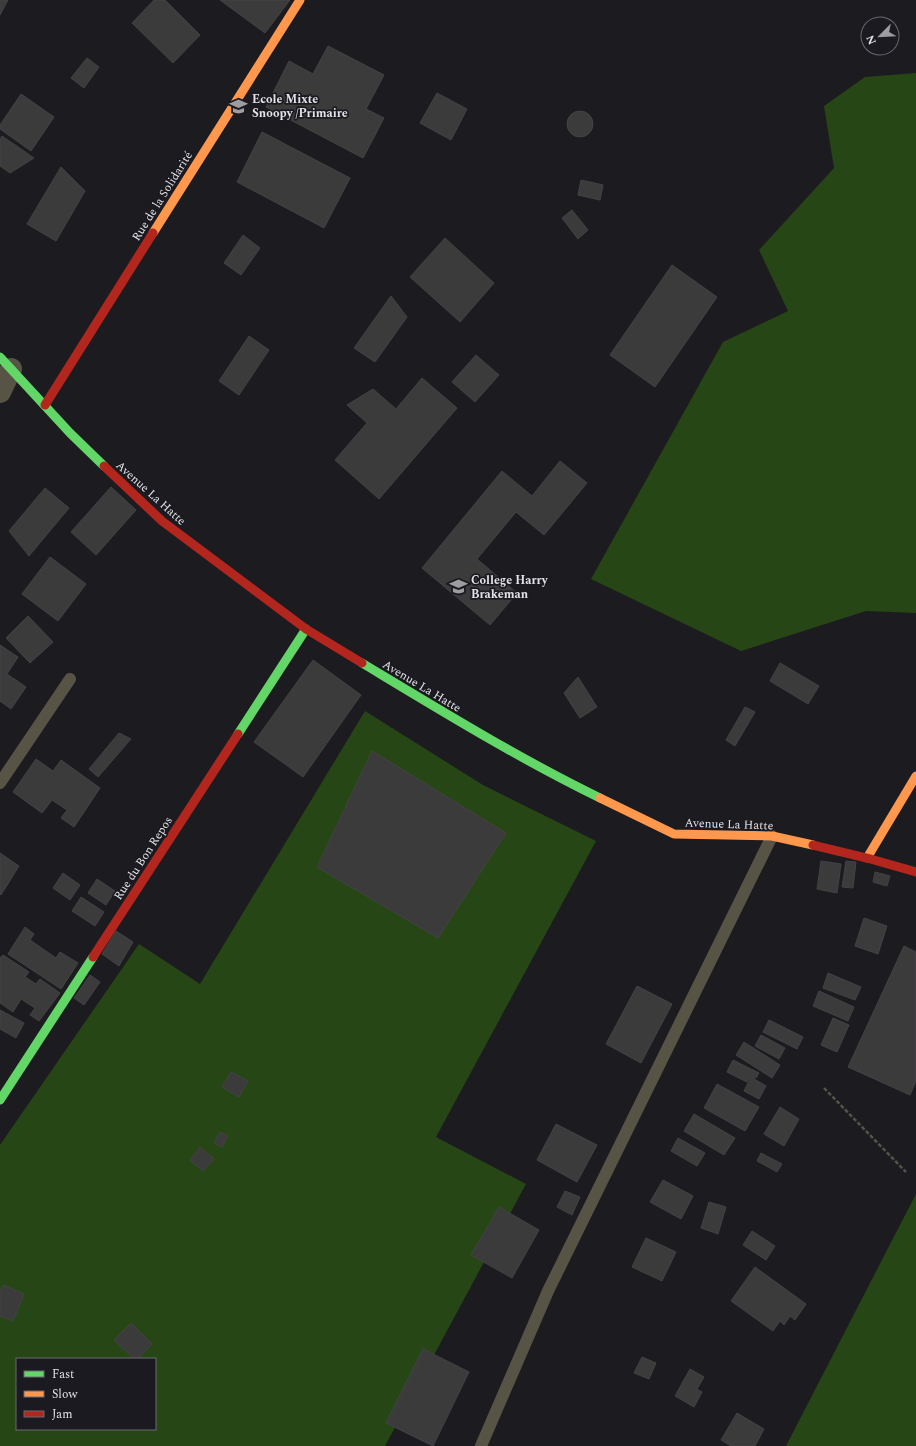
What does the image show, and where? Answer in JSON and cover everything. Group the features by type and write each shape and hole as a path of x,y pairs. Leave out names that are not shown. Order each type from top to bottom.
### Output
{"street":[{"name":"Rue de la Solidarité","path":"45,405 300,0"},
{"name":"Avenue La Hatte","path":"6,363 70,432 162,521 306,629 462,724 548,772 674,834 772,836 867,858 916,872"},
{"path":"0,392 6,363"},
{"name":"Rue du Bon Repos","path":"0,1100 306,629"},
{"path":"867,858 916,776"}],"lane":[{"path":"0,783 70,679"},
{"path":"481,1446 548,1291 772,836"}],"path":[{"path":"824,1088 906,1172"}],"green space":[{"path":"916,73 916,613 866,611 741,651 591,579 723,342 788,311 759,250 834,168 824,106 865,77"},
{"path":"365,711 483,785 596,841 436,1137 526,1184 385,1446 0,1446 0,1145 139,944 200,984"},
{"path":"916,1194 916,1446 786,1446"}],"building":[{"path":"0,0 8,0 0,15"},
{"path":"154,0 165,0 200,35 173,63 132,23"},
{"path":"220,0 290,0 265,33"},
{"path":"328,46 384,75 366,109 384,118 363,158 266,107 289,61 313,74"},
{"path":"87,58 99,67 84,88 71,78"},
{"path":"437,93 467,109 451,140 420,123"},
{"path":"21,94 54,117 31,151 0,129 0,125"},
{"path":"580,111 589,115 593,124 589,133 580,137 571,133 567,124 571,115"},
{"path":"262,132 350,178 324,228 237,182"},
{"path":"2,136 34,158 10,173 0,166 0,139"},
{"path":"61,167 85,191 56,241 27,224"},
{"path":"581,180 603,185 600,200 578,195"},
{"path":"572,210 588,230 578,239 562,218"},
{"path":"243,235 260,248 241,275 224,263"},
{"path":"445,238 494,283 460,322 410,277"},
{"path":"672,265 717,297 655,387 610,355"},
{"path":"391,296 407,317 375,362 354,348"},
{"path":"249,336 269,350 239,395 219,381"},
{"path":"476,355 499,375 475,402 452,382"},
{"path":"422,378 457,408 379,499 335,460 367,423 347,405 373,389 396,409"},
{"path":"560,461 587,483 544,535 516,512 477,559 517,593 490,625 422,568 502,471 532,496"},
{"path":"111,487 136,510 96,555 71,532"},
{"path":"45,488 69,508 29,556 9,531"},
{"path":"50,557 86,584 58,621 22,594"},
{"path":"28,616 53,642 30,663 6,638"},
{"path":"0,645 18,657 7,674 26,687 11,709 0,701"},
{"path":"313,660 361,695 303,777 254,742"},
{"path":"780,663 819,686 808,704 770,681"},
{"path":"578,677 597,707 580,718 564,693"},
{"path":"745,707 755,712 735,746 726,740"},
{"path":"119,733 131,739 98,777 89,769"},
{"path":"372,751 506,833 438,938 317,867"},
{"path":"36,759 53,771 61,760 100,788 74,827 61,818 67,810 52,800 42,813 13,792"},
{"path":"0,853 19,866 1,895 0,894"},
{"path":"821,861 841,864 837,893 817,889"},
{"path":"846,861 856,862 853,888 842,887"},
{"path":"875,872 890,876 887,886 873,882"},
{"path":"63,873 80,885 70,900 53,888"},
{"path":"97,879 115,891 106,905 88,893"},
{"path":"81,897 104,912 95,926 72,911"},
{"path":"864,918 887,926 878,954 855,946"},
{"path":"25,927 34,934 30,940 56,958 60,952 78,963 61,989 8,954"},
{"path":"116,931 133,942 119,966 102,954"},
{"path":"904,946 916,952 916,1081 910,1095 848,1067"},
{"path":"3,955 29,972 25,977 36,984 40,979 60,993 39,1021 30,1015 35,1008 21,999 13,1012 0,1003 0,958"},
{"path":"828,973 861,987 855,1000 823,988"},
{"path":"90,975 100,982 84,1005 74,998"},
{"path":"637,986 672,1004 641,1063 606,1044"},
{"path":"819,991 854,1007 848,1021 813,1006"},
{"path":"0,1010 24,1023 16,1038 0,1029"},
{"path":"833,1018 849,1025 837,1052 821,1045"},
{"path":"769,1020 803,1037 797,1049 763,1032"},
{"path":"761,1035 785,1048 779,1059 755,1046"},
{"path":"744,1042 780,1065 772,1078 736,1055"},
{"path":"733,1060 759,1073 756,1078 750,1076 747,1082 727,1072"},
{"path":"231,1072 248,1081 239,1097 222,1087"},
{"path":"751,1077 766,1086 759,1099 744,1091"},
{"path":"717,1084 759,1107 745,1131 704,1108"},
{"path":"780,1107 799,1119 784,1146 764,1134"},
{"path":"694,1114 735,1138 724,1155 684,1131"},
{"path":"556,1124 597,1145 577,1182 537,1160"},
{"path":"220,1132 228,1136 222,1147 214,1143"},
{"path":"678,1138 705,1153 697,1166 671,1151"},
{"path":"200,1147 214,1159 203,1171 190,1160"},
{"path":"761,1153 782,1164 777,1172 757,1161"},
{"path":"663,1180 693,1196 681,1219 650,1202"},
{"path":"565,1191 580,1197 572,1215 557,1207"},
{"path":"709,1202 726,1207 718,1234 701,1228"},
{"path":"499,1207 539,1230 512,1278 471,1255"},
{"path":"752,1231 775,1246 766,1260 743,1245"},
{"path":"646,1238 676,1252 662,1281 632,1267"},
{"path":"755,1267 806,1304 795,1320 790,1316 784,1325 780,1321 773,1331 731,1301"},
{"path":"3,1285 24,1294 13,1321 0,1316 0,1292"},
{"path":"131,1323 152,1344 139,1358 133,1358 114,1340"},
{"path":"423,1349 469,1372 433,1446 386,1423"},
{"path":"642,1357 656,1363 649,1379 634,1373"},
{"path":"690,1369 704,1377 697,1389 702,1392 694,1407 675,1396"},
{"path":"737,1413 764,1429 755,1446 731,1446 721,1440"}],"traffic: fast":[{"path":"0,357 70,433 104,466"},
{"path":"238,734 306,629"},
{"path":"362,663 509,750 600,798"},
{"path":"0,1100 93,957"}],"traffic: slow":[{"path":"153,233 300,0"},
{"path":"867,858 916,776"},
{"path":"600,798 674,834 772,836 813,845"}],"traffic: jam":[{"path":"45,405 153,233"},
{"path":"104,466 162,521 306,629 362,663"},
{"path":"93,957 238,734"},
{"path":"813,845 916,872"}],"place":[{"name":"Ecole Mixte Snoopy /Primaire","path":"239,106"},
{"name":"College Harry Brakeman","path":"458,587"}]}
